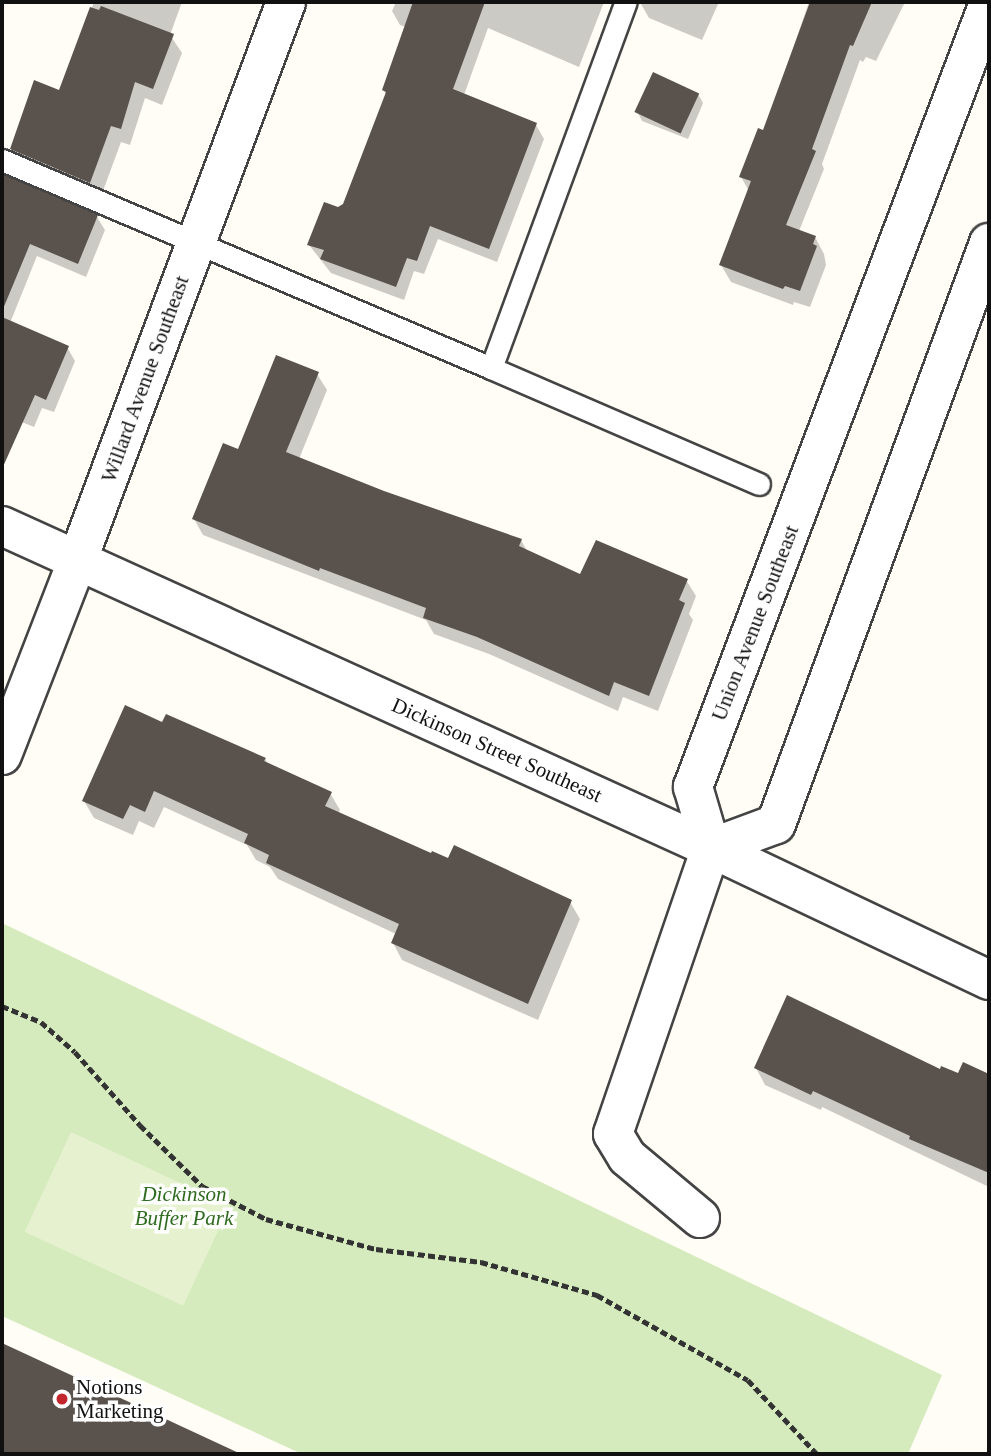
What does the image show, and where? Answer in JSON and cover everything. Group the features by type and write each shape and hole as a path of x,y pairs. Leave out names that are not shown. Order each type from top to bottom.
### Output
{"street":[{"name":"Willard Avenue Southeast","path":"2,755 286,2"},
{"name":"Union Avenue Southeast","path":"711,848 693,787 989,3"},
{"path":"700,1218 628,1157 613,1134 711,848 776,824 989,243"},
{"name":"Dickinson Street Southeast","path":"2,526 711,848 989,981"}],"lane":[{"path":"491,368 626,2"},
{"path":"2,160 197,241 759,484"}],"path":[{"path":"2,1006 41,1023 75,1052 140,1125 202,1186 266,1219 376,1249 481,1262 597,1295 748,1380 817,1454"}],"green space":[{"name":"Dickinson Buffer Park","path":"2,923 942,1375 908,1454 302,1454 2,1316"},
{"path":"71,1132 230,1206 183,1306 25,1232"}],"building":[{"path":"413,2 485,2 453,89 537,123 489,249 430,226 417,261 407,258 396,287 320,259 324,250 307,245 324,202 338,207 343,204 386,92 382,90"},
{"path":"810,2 872,2 853,46 850,45 812,149 816,151 786,225 816,236 813,244 817,246 800,291 785,286 783,289 719,265 751,181 739,177 758,128 763,130"},
{"path":"101,6 174,34 153,89 135,82 121,129 111,126 90,183 10,149 34,80 59,90 90,7 99,10"},
{"path":"653,72 699,94 681,133 634,112"},
{"path":"2,174 98,215 78,264 30,244 3,309"},
{"path":"2,317 69,346 46,400 35,395 2,469"},
{"path":"276,355 319,372 286,452 384,491 522,539 519,546 580,574 596,540 688,579 679,600 685,603 649,696 614,682 609,696 477,637 423,618 426,608 320,568 319,571 192,519 223,443 238,449"},
{"path":"125,705 162,722 166,714 266,758 264,761 332,792 325,806 431,853 432,851 448,858 454,845 572,900 528,1004 391,943 399,924 266,863 269,855 244,843 248,834 154,791 145,812 130,805 123,819 82,801"},
{"path":"787,995 940,1069 941,1066 958,1073 963,1062 989,1074 989,1173 909,1139 910,1136 813,1091 811,1095 754,1068"},
{"name":"Notions Marketing","path":"2,1343 241,1454 2,1454"}],"place":[{"name":"Notions Marketing","path":"62,1399"}]}
